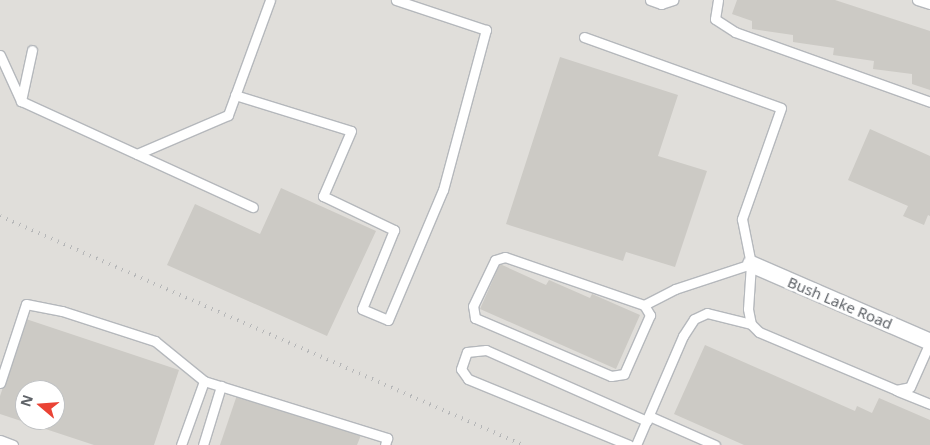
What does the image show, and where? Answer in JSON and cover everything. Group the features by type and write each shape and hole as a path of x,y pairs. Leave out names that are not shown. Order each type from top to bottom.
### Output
{"street":[{"name":"Bush Lake Road","path":"751,264 930,342"}],"lane":[{"path":"137,154 228,115 270,0"},
{"path":"236,95 351,131 323,196 394,230 362,309 388,320 443,190 486,30 396,0"},
{"path":"650,0 661,4 673,0"},
{"path":"718,0 715,19 735,32 930,102"},
{"path":"917,0 930,4"},
{"path":"584,37 781,108 742,219 751,264 748,309 751,324"},
{"path":"21,101 32,50"},
{"path":"0,55 21,101 253,207"},
{"path":"644,305 650,314 624,374 611,376 475,318 473,306 495,260 505,257 644,305 675,289 751,264"},
{"path":"0,383 26,304 62,312 155,341 204,381 387,438 385,445"},
{"path":"636,445 683,336 694,319 707,313 751,324 759,332 930,404"},
{"path":"896,390 910,387 930,342"},
{"path":"629,445 468,379 461,370 467,352 486,350 715,445"},
{"path":"181,445 204,381"},
{"path":"203,445 221,386"},
{"path":"0,440 13,445"}],"shaded area":[{"path":"0,0 930,0 930,445 0,445"}],"building":[{"path":"737,0 835,0 930,31 930,90 912,84 912,74 873,69 874,61 833,55 834,48 793,42 793,35 752,29 752,21 732,14"},
{"path":"560,57 678,95 658,156 707,171 675,267 626,252 623,261 506,224"},
{"path":"870,129 930,156 930,216 928,215 924,225 903,216 908,206 848,180"},
{"path":"281,188 376,231 327,336 167,265 195,204 260,234"},
{"path":"500,264 546,285 549,280 590,298 592,294 640,315 616,369 480,309"},
{"path":"26,319 179,370 154,445 94,445 49,430 65,430 65,380 15,380 15,419 0,414 0,396"},
{"path":"705,345 855,411 857,406 872,413 879,398 930,420 930,445 744,445 674,414"},
{"path":"237,395 361,435 357,445 220,445"}],"railway":[{"path":"0,216 523,445"}]}
